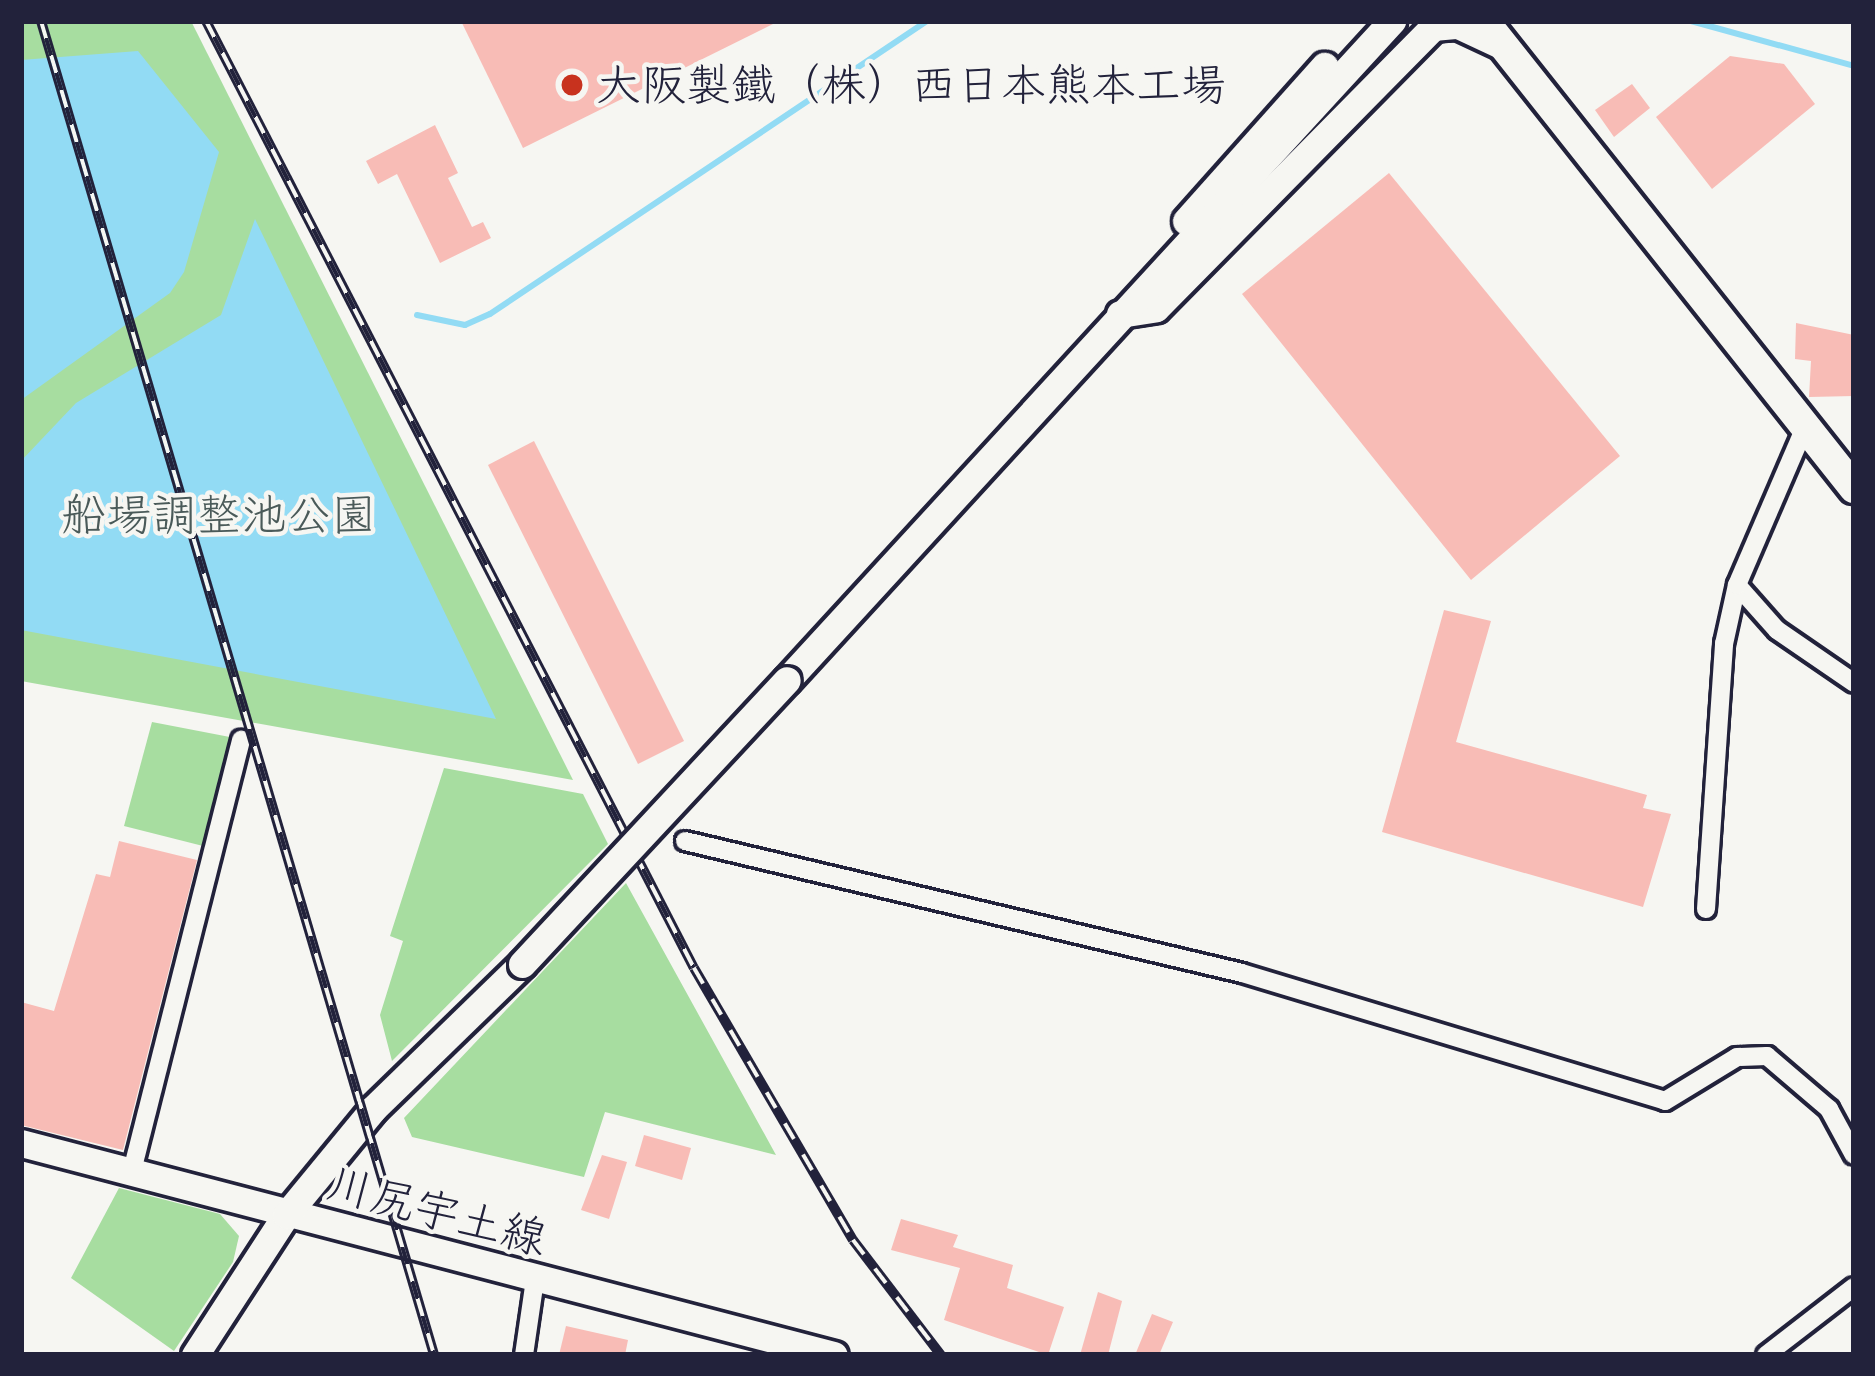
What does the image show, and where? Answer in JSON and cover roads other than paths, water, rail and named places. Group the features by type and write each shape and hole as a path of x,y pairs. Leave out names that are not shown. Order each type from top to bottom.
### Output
{"main road":[{"path":"1484,21 1499,34 1854,488"}],"street":[{"path":"1120,314 1156,308 1432,27 1458,25 1499,34"},
{"path":"195,1355 286,1215 374,1109 523,964 787,680 1378,27"},
{"path":"1706,909 1724,644 1737,585 1805,427"},
{"path":"1737,585 1777,630 1854,682"},
{"path":"132,1172 241,740"},
{"path":"685,841 1242,973 1665,1101 1737,1058 1767,1055 1829,1109 1854,1155"},
{"name":"川尻宇土線","path":"21,1143 834,1355"},
{"path":"524,1355 535,1280"},
{"path":"1766,1355 1854,1287"}],"water":[{"path":"138,51 219,152 184,272 170,293 21,400 21,60"},
{"path":"255,219 496,719 21,630 21,461 76,403 221,315"}],"waterway":[{"path":"417,315 465,325 490,314 927,21"},
{"path":"1691,21 1854,66"}],"railway":[{"path":"41,21 434,1355"},
{"path":"206,21 694,968 853,1240 941,1355"}],"place":[{"name":"大阪製鐵（株）西日本熊本工場","path":"572,85"}],"park label":[{"name":"船場調整池公園","path":"219,515"}]}
